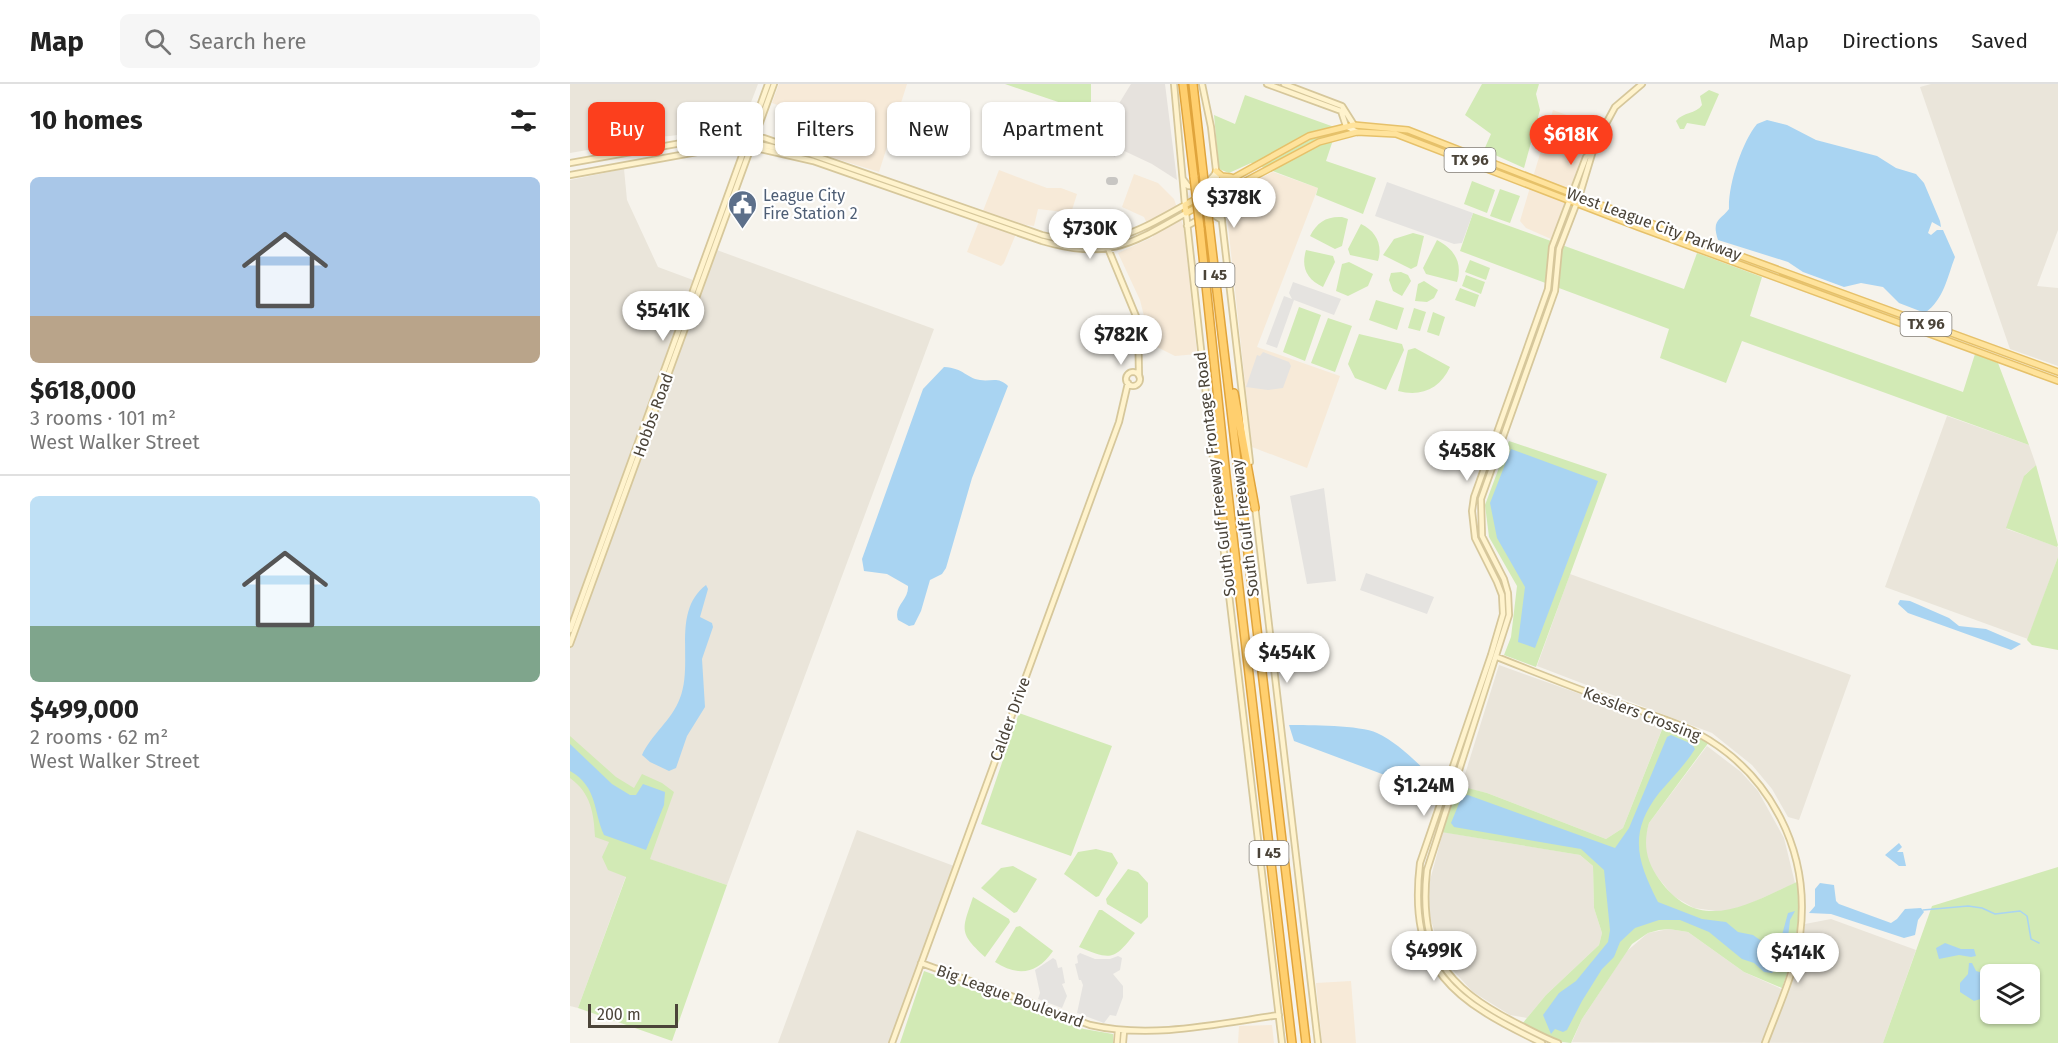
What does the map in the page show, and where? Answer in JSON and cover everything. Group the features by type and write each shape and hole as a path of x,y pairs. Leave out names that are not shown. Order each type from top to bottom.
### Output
{"highway":[{"name":"South Gulf Freeway","path":"1183,84 1292,1043"},
{"name":"South Gulf Freeway","path":"1195,84 1194,93 1203,172 1305,1043"},
{"path":"1206,287 1205,315 1222,518 1221,530"},
{"path":"1222,326 1227,339 1233,387 1255,508"}],"main road":[{"name":"West League City Parkway","path":"1185,205 1309,136 1354,125 1408,130 1575,199 2058,372"},
{"name":"West League City Parkway","path":"1186,213 1319,142 1357,132 1380,131 1413,138 2058,381"},
{"path":"1216,172 1222,176 1235,176"},
{"name":"South Gulf Freeway Frontage Road","path":"1185,205 1186,213"}],"street":[{"name":"Hobbs Road","path":"762,102 768,84"},
{"name":"Hobbs Road","path":"763,113 774,84"},
{"name":"South Gulf Freeway Frontage Road","path":"1174,84 1185,205"},
{"path":"1202,84 1211,127 1318,1043"},
{"path":"1267,84 1341,111 1346,126 1357,132"},
{"path":"1284,84 1342,105 1354,125"},
{"path":"1558,1043 1476,1000 1452,980 1429,934 1423,904 1426,870 1509,615 1508,593 1482,536 1481,499 1555,291 1558,249 1592,152 1609,116 1623,99 1642,84"},
{"path":"763,132 769,139"},
{"name":"West League City Parkway","path":"763,140 769,139 871,178 1048,237 1080,242 1105,241 1130,235 1185,205"},
{"name":"West League City Parkway","path":"570,163 677,144"},
{"path":"763,145 820,159"},
{"name":"West League City Parkway","path":"763,146 871,178"},
{"name":"West League City Parkway","path":"570,176 677,156"},
{"name":"Hobbs Road","path":"570,630 745,156"},
{"name":"Hobbs Road","path":"570,644 745,156"},
{"path":"1181,176 1191,187 1213,178 1216,172"},
{"name":"West League City Parkway","path":"918,194 1048,243 1073,248 1108,249 1131,244 1186,213"},
{"path":"1542,1043 1469,1004 1450,987 1421,933 1417,909 1420,863 1503,614 1502,595 1475,538 1472,511 1474,498 1548,289 1552,247 1575,199"},
{"name":"South Gulf Freeway Frontage Road","path":"1186,213 1282,1043"},
{"path":"1187,226 1210,213 1222,220"},
{"path":"1105,241 1138,321 1140,361 1139,376 1140,380 1136,385 1128,383 1127,377 1140,361"},
{"path":"1131,373 1139,376"},
{"name":"Calder Drive","path":"892,1043 1127,396 1128,383"},
{"name":"Calder Drive","path":"1127,396 1136,385"},
{"name":"Kesslers Crossing","path":"1491,655 1695,732 1740,763 1772,801 1793,843 1801,881 1802,917 1794,964 1765,1043"},
{"name":"Big League Boulevard","path":"921,963 1089,1025 1121,1031 1180,1028 1279,1015"},
{"path":"1117,1043 1121,1031"},
{"path":"1121,1031 1123,1043"}],"shaded area":[{"path":"570,84 758,84 751,102 677,102 677,135 670,136 665,136 665,102 588,102 588,150 570,153"},
{"path":"779,84 907,84 901,102 887,102 887,147 879,172 828,156 875,156 875,102 772,103"},
{"path":"1131,84 1165,84 1177,180 1152,164 1125,151 1125,102 1120,102"},
{"path":"1931,84 2058,84 2058,230 2037,286 2058,288 2058,366 2010,349 1920,87"},
{"path":"1553,110 1594,125 1551,239 1526,228 1520,221"},
{"path":"624,169 627,200 658,267 693,280 581,590 589,592 714,249 934,329 727,885 634,854 578,1008 570,1006 570,180"},
{"path":"999,170 1047,188 1061,188 1077,194 1072,210 1064,212 1038,209 1034,226 1020,224 1001,266 967,252"},
{"path":"1273,172 1318,188 1257,347 1340,376 1307,468 1252,447 1225,197"},
{"path":"1134,174 1158,183 1174,199 1184,228 1197,354 1175,356 1151,344 1140,300 1118,253 1153,237 1144,217 1122,207"},
{"path":"1387,182 1473,213 1462,243 1454,244 1375,216"},
{"path":"1293,282 1341,299 1334,315 1294,300 1277,348 1266,344 1284,296 1292,299 1289,293"},
{"path":"1263,352 1289,362 1291,366 1283,388 1268,390 1246,387 1257,355 1260,356"},
{"path":"1947,416 2029,445 2036,465 2025,475 2007,529 2058,547 2058,557 2028,639 1885,587"},
{"path":"1324,488 1336,581 1307,584 1290,496"},
{"path":"1366,573 1434,597 1427,614 1360,590"},
{"path":"1570,574 1851,675 1799,820 1788,817 1772,789 1752,765 1712,733 1537,666"},
{"path":"1499,665 1664,724 1623,828 1606,839 1487,793 1461,787"},
{"path":"1707,746 1741,772 1758,791 1784,838 1795,883 1747,905 1723,912 1694,908 1673,896 1651,869 1646,854 1645,837 1649,823"},
{"path":"857,830 954,866 889,1043 778,1043"},
{"path":"1443,832 1580,855 1593,866 1594,908 1602,933 1599,945 1546,995 1527,1018 1510,1015 1473,992 1448,965 1440,949 1429,914 1429,884"},
{"path":"1831,919 1916,950 1883,1043 1572,1042 1582,1019 1627,951 1648,933 1669,929 1688,932 1744,972 1786,991 1805,924"},
{"path":"1080,953 1095,959 1110,959 1118,956 1122,958 1120,970 1113,974 1123,986 1123,997 1116,1016 1110,1015 1104,1023 1077,1013 1083,985 1079,980 1075,964 1078,963 1077,956"},
{"path":"1053,958 1058,968 1062,967 1065,983 1062,984 1067,996 1062,1008 1038,999 1040,993 1035,970"},
{"path":"1351,981 1356,1043 1322,1043 1316,983"},
{"path":"1272,1025 1274,1043 1238,1043 1239,1026"}],"green space":[{"path":"1005,84 1091,84 1091,102 1058,102"},
{"path":"1482,84 1539,84 1536,94 1540,110 1524,168 1484,150 1491,134 1465,115"},
{"path":"1709,90 1719,94 1705,126 1687,123 1684,129 1680,129 1676,121 1699,108 1702,105 1700,96"},
{"path":"1245,95 1337,128 1326,161 1376,178 1363,214 1316,195 1318,188 1251,163 1229,173 1219,169 1214,115 1235,124"},
{"path":"1472,181 1495,190 1487,213 1464,204"},
{"path":"1500,189 1520,196 1510,223 1490,216"},
{"path":"1473,213 1684,289 1697,253 1762,277 1750,316 1963,392 1975,354 1998,363 2029,445 1742,341 1726,383 1660,358 1669,329 1460,251"},
{"path":"1342,217 1348,219 1342,246 1335,249 1310,236 1323,221"},
{"path":"1361,224 1371,230 1377,239 1380,249 1378,261 1350,255 1348,249"},
{"path":"1413,233 1424,236 1417,266 1411,269 1383,255 1394,239"},
{"path":"1437,240 1456,257 1459,268 1457,282 1426,274 1423,268"},
{"path":"1306,250 1333,256 1335,262 1323,287 1312,280 1306,272 1304,262"},
{"path":"1470,260 1490,268 1486,280 1465,272"},
{"path":"1349,262 1373,274 1368,286 1348,296 1336,291 1342,264"},
{"path":"1401,272 1408,275 1411,281 1402,296 1393,291 1389,280 1391,273"},
{"path":"1466,275 1485,282 1481,294 1462,286"},
{"path":"1424,281 1438,290 1434,298 1427,302 1415,301 1418,284"},
{"path":"1460,288 1479,295 1475,307 1455,300"},
{"path":"1376,300 1404,308 1397,330 1369,320"},
{"path":"1299,307 1321,315 1305,361 1283,352"},
{"path":"1414,308 1426,312 1420,331 1408,328"},
{"path":"1433,312 1445,317 1439,336 1427,332"},
{"path":"1328,318 1352,326 1335,372 1311,363"},
{"path":"1359,334 1402,344 1404,350 1386,390 1355,378 1348,364"},
{"path":"1415,348 1450,367 1441,381 1429,390 1414,393 1398,391 1408,350"},
{"path":"1509,441 1607,474 1536,667 1504,655 1511,637 1517,586 1489,537 1485,505"},
{"path":"2036,465 2057,547 2006,528 2024,476"},
{"path":"2058,557 2058,650 2032,645 2027,640"},
{"path":"1019,713 1112,746 1071,856 981,824"},
{"path":"1665,722 1709,742 1649,823 1646,845 1651,866 1675,897 1691,907 1708,911 1726,910 1744,905 1799,881 1796,936 1782,988 1744,972 1688,932 1659,930 1648,933 1632,944 1582,1019 1571,1043 1555,1041 1522,1024 1546,995 1599,945 1602,933 1594,908 1593,866 1580,855 1441,832 1456,785 1487,793 1606,839 1623,828"},
{"path":"570,736 616,777 634,788 642,774 662,783 674,792 650,859 727,885 672,1041 578,1008 626,877 608,870 602,857 609,842 595,837 590,804 583,790 570,778"},
{"path":"1096,849 1112,853 1118,863 1099,896 1096,897 1064,874 1078,852"},
{"path":"1013,866 1037,879 1017,912 1014,913 981,888 1001,868"},
{"path":"2058,867 2058,1043 1883,1043 1932,906"},
{"path":"1128,869 1138,872 1148,883 1148,917 1141,924 1107,904 1106,899"},
{"path":"973,897 1009,919 1010,922 985,957 966,936 966,917"},
{"path":"1099,910 1135,933 1122,949 1111,955 1105,956 1079,947"},
{"path":"1020,926 1053,951 1040,965 1027,971 1012,970 995,962 1016,927"},
{"path":"924,971 1084,1029 1113,1034 1113,1043 900,1043"}],"water":[{"path":"1767,120 1787,125 1816,140 1877,156 1896,168 1916,174 1924,183 1941,227 1932,222 1928,233 1931,235 1937,230 1943,230 1955,257 1941,295 1925,313 1899,303 1883,287 1861,283 1844,287 1803,272 1788,262 1718,240 1716,224 1729,209 1733,176 1741,152 1757,124"},
{"path":"944,367 956,369 975,379 1001,381 1008,386 972,478 946,568 942,574 930,580 921,611 914,625 909,626 898,620 897,615 908,586 887,574 864,571 862,559 923,389"},
{"path":"1511,449 1598,481 1535,648 1518,642 1525,587 1497,538 1490,503"},
{"path":"706,585 708,589 700,617 712,623 713,627 702,659 705,707 687,736 676,768 669,771 650,762 642,755 680,698 684,684 686,623 689,609 695,596"},
{"path":"1900,600 1910,601 1949,618 1959,626 1986,629 2021,644 2011,650 1908,613 1898,604"},
{"path":"1289,725 1347,727 1377,733 1410,756 1438,784 1438,789 1430,792 1294,741"},
{"path":"1671,735 1692,744 1695,749 1659,793 1643,821 1639,847 1641,860 1651,887 1658,902 1702,919 1726,922 1738,932 1753,935 1763,942 1769,942 1782,935 1788,913 1795,911 1790,920 1788,937 1780,950 1778,967 1772,973 1764,972 1754,963 1742,959 1709,932 1680,920 1659,920 1635,928 1620,942 1614,957 1602,969 1567,1030 1563,1032 1555,1029 1551,1034 1543,1015 1559,993 1576,981 1608,942 1610,930 1604,870 1581,849 1454,827 1451,823 1462,796 1468,795 1615,848 1629,828 1667,737"},
{"path":"570,744 612,784 630,795 636,795 643,784 665,792 664,805 646,850 604,835 586,784 570,771"},
{"path":"1899,843 1902,847 1897,852 1903,852 1906,866 1899,866 1885,855"},
{"path":"1820,883 1834,885 1836,901 1839,904 1891,923 1905,909 1921,908 1924,912 1918,920 1915,935 1904,938 1831,914 1809,913 1815,906 1815,889"},
{"path":"1945,943 1961,949 1974,949 1976,956 1959,955 1939,959 1936,948"},
{"path":"1969,963 1972,963 1976,971 1980,972 1980,999 1974,1001 1960,992 1960,983 1968,974"}],"waterway":[{"path":"1923,910 1968,906 1982,908 1995,914 2020,911 2027,916 2031,939 2039,943"}],"place":[{"name":"League City Fire Station 2","path":"742,230"}]}
